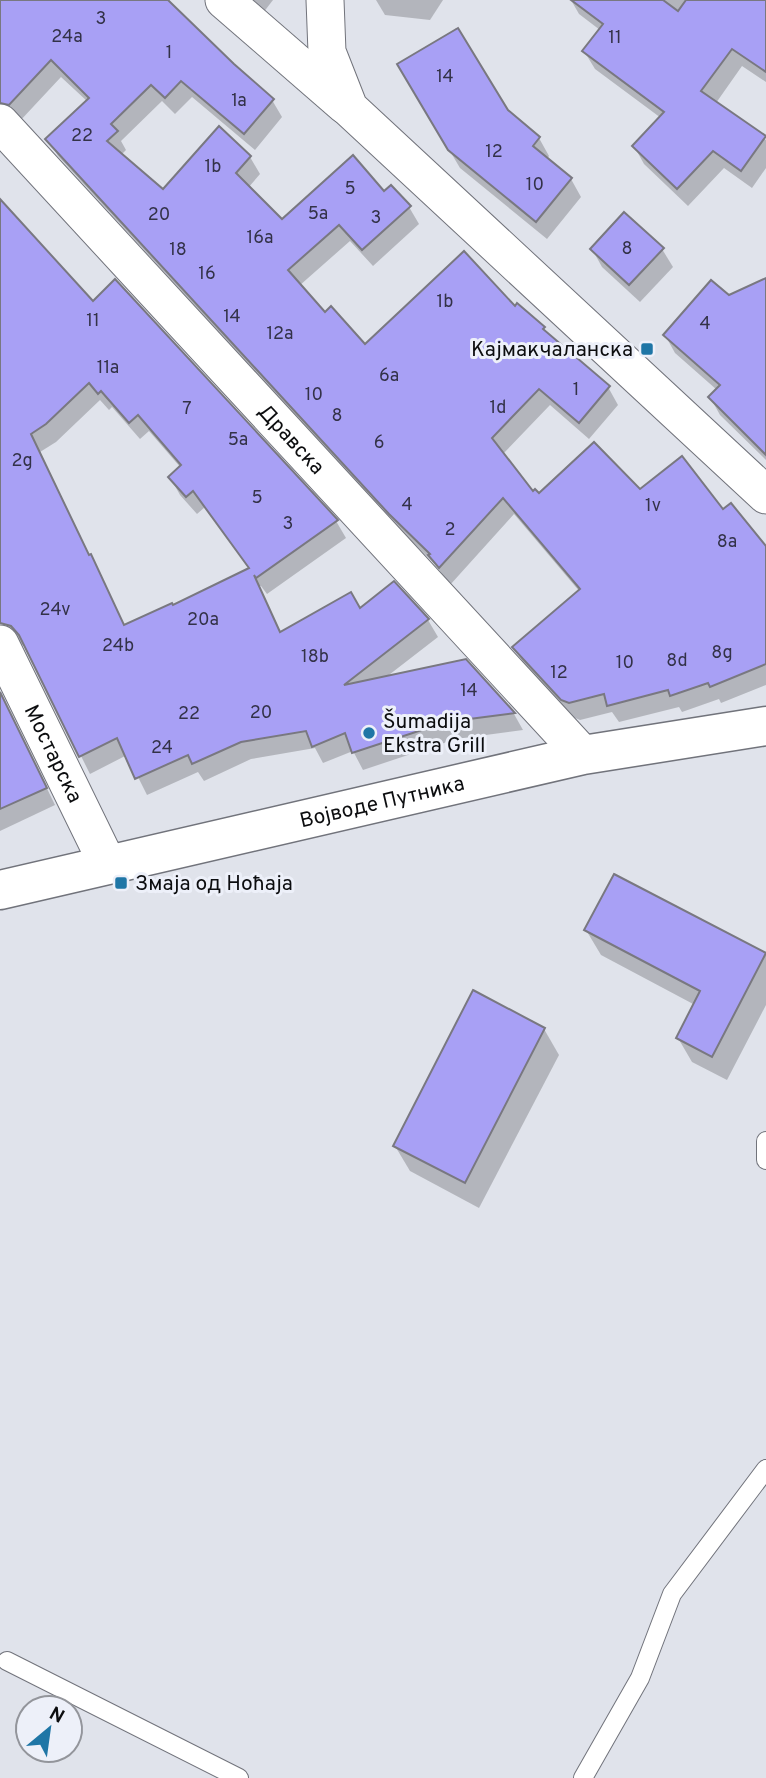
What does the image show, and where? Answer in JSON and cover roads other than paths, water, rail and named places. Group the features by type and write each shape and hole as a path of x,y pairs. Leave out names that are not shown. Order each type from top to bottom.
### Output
{"street":[{"path":"225,0 349,108 766,495"},
{"path":"325,0 327,52 349,108"},
{"name":"Дравска","path":"0,123 583,755"},
{"name":"Мостарска","path":"0,644 107,865"},
{"name":"Војводе Путника","path":"0,890 583,755 766,726"}],"lane":[{"path":"766,1141 766,1160"},
{"path":"583,1778 640,1678 672,1594 766,1469"},
{"path":"7,1661 239,1778"}],"place":[{"name":"Кајмакчаланска","path":"647,349"},
{"name":"Šumadija Ekstra Grill","path":"369,733"},
{"name":"Змаја од Ноћаја","path":"121,883"}]}
